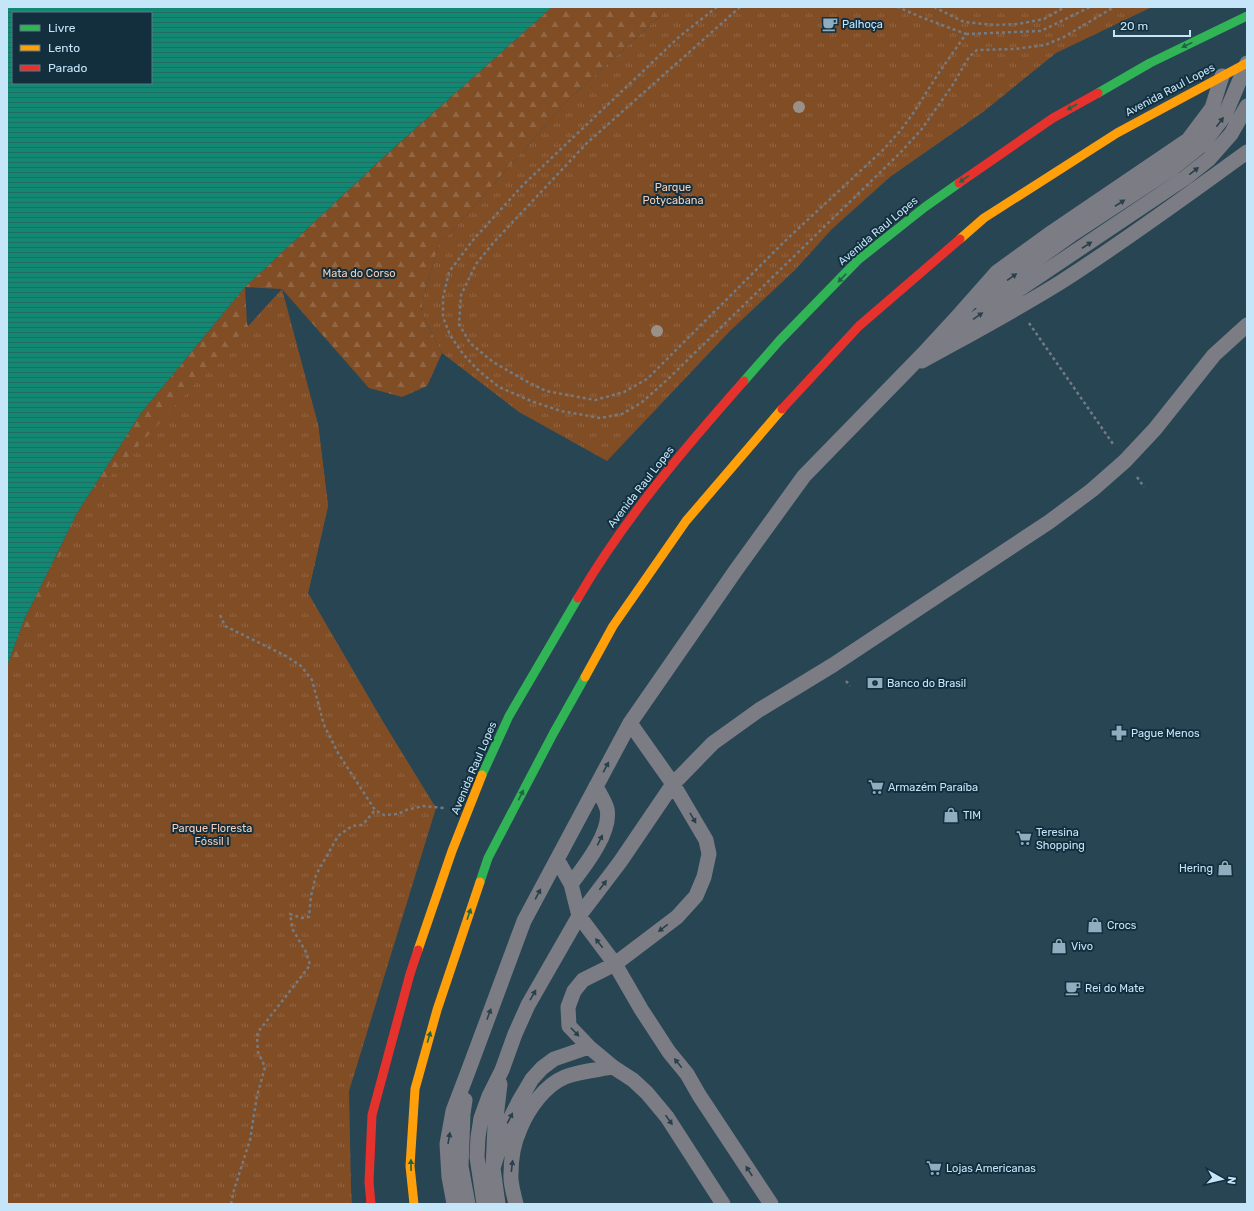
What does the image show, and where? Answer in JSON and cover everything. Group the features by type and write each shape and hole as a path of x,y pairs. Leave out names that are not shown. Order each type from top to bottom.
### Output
{"main road":[{"name":"Avenida Raul Lopes","path":"371,1204 369,1182 372,1115 410,974 452,851 486,766 509,716 539,662 612,546 668,469 780,340 858,260 925,207 1053,118 1150,63 1247,16"},
{"name":"Avenida Raul Lopes","path":"414,1204 410,1166 415,1089 437,1010 488,858 553,734 613,626 686,521 781,410 859,326 984,218 1117,133 1247,63"}],"lane":[{"path":"958,316 1074,233 1173,168 1203,144 1225,115 1247,63"},
{"path":"454,1204 449,1177 448,1144 453,1111 524,921 630,723 736,570 804,476 923,354 996,272 1188,140 1212,108 1222,76"},
{"path":"923,354 1185,178 1209,159 1231,134 1247,106"},
{"path":"909,368 1060,283 1104,254 1247,152"},
{"path":"484,1204 477,1157 481,1118 528,1005 579,916 620,862 673,784 713,743 759,710 833,665 1049,522 1092,490 1125,461 1155,430 1214,355 1247,325"},
{"path":"630,723 673,784 706,840 709,854 704,877 696,896 677,917 615,964 583,980 574,991 568,1007 569,1026 589,1047 648,1093 667,1117 723,1204"},
{"path":"570,884 591,858 607,822 607,809 596,786"},
{"path":"557,859 570,884 579,916 615,964 641,1009 669,1052 687,1074 699,1095 771,1204"},
{"path":"493,1168 506,1128 532,1079 542,1068 554,1060 589,1047"},
{"path":"516,1204 510,1176 513,1153 520,1129 531,1108 546,1089 564,1077 582,1072 613,1067"},
{"path":"468,1204 461,1166 463,1114 469,1069"},
{"path":"498,1204 493,1168 494,1126 502,1070"}],"path":[{"path":"717,7 680,36 523,185 473,240 449,272 443,298 443,317 450,336 463,354 479,371 499,387 531,401 561,411 600,418 622,414 641,403 672,375 922,130 952,86 969,57 977,50 1015,49 1045,46 1064,37 1114,7"},
{"path":"740,7 587,143 494,242 476,264 461,295 459,324 470,342 493,362 546,391 595,400 624,392 647,379 787,239 883,150 914,112 966,34"},
{"path":"898,7 966,34 1040,31 1090,7"},
{"path":"934,7 964,22 995,25 1018,24 1044,19 1065,7"},
{"path":"1018,307 1144,486"},
{"path":"220,616 225,626 286,656 301,666 312,680 324,725 338,753 375,810 384,815 398,814 406,810 423,806 443,808 467,815"},
{"path":"231,1204 249,1144 257,1096 266,1067 258,1052 256,1037 264,1024 275,1012 310,965 306,952 293,930 290,914 302,918 309,917 316,875 338,836 352,826 361,825 375,810"}],"green space":[{"name":"Mata do Corso","path":"552,7 670,7 567,101 438,247 424,295 421,312 442,353 427,386 402,397 369,388 282,289 245,287 388,153"},
{"name":"Parque Potycabana","path":"670,7 1152,7 1056,53 983,112 890,177 832,229 795,270 730,331 607,461 519,412 442,353 421,312 424,295 438,247 567,101"},
{"path":"245,287 247,324 318,424 328,506 308,593 7,1204 7,666 24,620 77,513 141,413"},
{"name":"Parque Floresta Fóssil I","path":"282,289 318,424 328,506 308,593 382,720 436,808 349,1091 352,1204 7,1204 7,692 77,513"}],"shaded area":[{"path":"7,7 552,7 388,153 245,287 141,413 77,513 24,620 7,666"}],"traffic: fast":[{"path":"1098,93 1150,63 1247,16"},
{"path":"744,381 780,340 858,260 925,207 959,183"},
{"path":"482,775 509,716 578,598"},
{"path":"480,882 488,858 553,734 585,677"}],"traffic: slow":[{"path":"960,239 984,218 1117,133 1247,63"},
{"path":"585,677 613,626 686,521 782,409"},
{"path":"418,950 452,851 482,775"},
{"path":"414,1204 410,1166 415,1089 437,1010 480,882"}],"traffic: jam":[{"path":"959,183 1053,118 1098,93"},
{"path":"782,409 859,326 960,239"},
{"path":"578,598 615,540 656,485 699,432 744,381"},
{"path":"371,1204 369,1182 372,1115 410,974 418,950"}],"place":[{"name":"Palhoça","path":"830,24"},
{"name":"Banco do Brasil","path":"875,683"},
{"name":"Pague Menos","path":"1119,733"},
{"name":"Armazém Paraíba","path":"876,787"},
{"name":"TIM","path":"951,815"},
{"name":"Teresina Shopping","path":"1024,838"},
{"name":"Hering","path":"1225,868"},
{"name":"Crocs","path":"1095,925"},
{"name":"Vivo","path":"1059,946"},
{"name":"Rei do Mate","path":"1073,988"},
{"name":"Lojas Americanas","path":"934,1168"}]}
